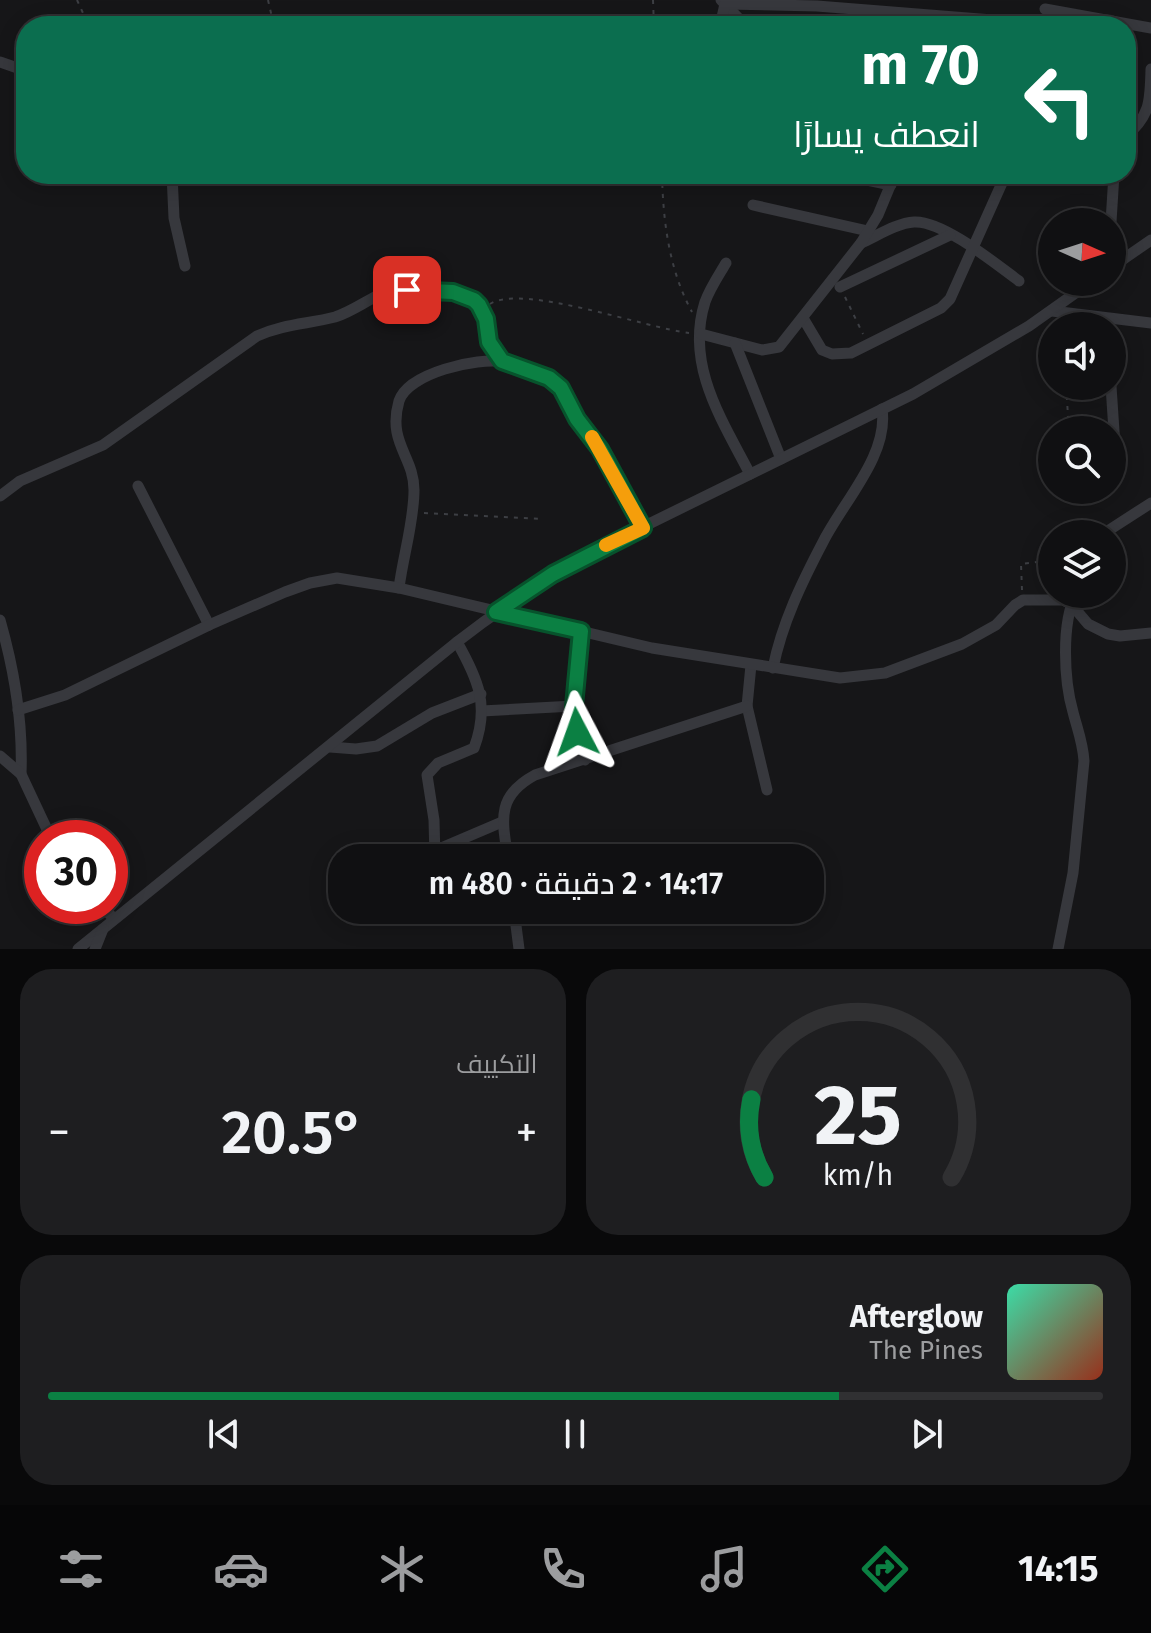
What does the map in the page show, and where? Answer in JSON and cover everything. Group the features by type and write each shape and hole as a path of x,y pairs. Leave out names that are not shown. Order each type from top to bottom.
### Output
{"street":[{"path":"723,2 865,5 962,16"},
{"path":"1045,4 1098,16"},
{"path":"1136,127 1147,112 1151,69"},
{"path":"172,184 174,218 185,266"},
{"path":"701,330 762,350 775,349 789,337 861,243 891,184"},
{"path":"803,318 827,353 846,354 930,315 947,303 1001,184"},
{"path":"1112,208 1113,184"},
{"path":"753,205 868,231"},
{"path":"861,243 916,222 950,235 1019,281"},
{"path":"840,287 950,235"},
{"path":"1126,257 1151,240"},
{"path":"726,263 706,302 700,365 714,403 750,474"},
{"path":"0,496 20,481 103,445 243,344 270,330 337,316 390,292 453,292 474,300 482,310 489,342 502,361"},
{"path":"128,908 457,642 553,574 965,366 1072,296"},
{"path":"1052,311 1057,312"},
{"path":"1126,323 1151,323"},
{"path":"735,343 781,459"},
{"path":"399,588 413,481 395,431 400,400 403,392 416,381 439,371 502,361 549,378 561,388 577,419 600,449 643,528"},
{"path":"773,668 785,623 812,565 879,444 883,427 882,409"},
{"path":"138,486 209,625"},
{"path":"1125,520 1151,503"},
{"path":"18,710 65,695 209,625 285,592 322,580 355,580 399,588 652,648 840,678 885,673 962,644 996,625 1023,600 1038,600"},
{"path":"1058,949 1073,873 1084,761 1071,705 1067,668 1066,636 1071,608"},
{"path":"1080,608 1096,630 1120,636 1151,633"},
{"path":"0,620 18,710 21,774 43,820"},
{"path":"581,631 574,706 585,760"},
{"path":"434,844 434,820 427,775 438,763 474,748 482,711 476,676 457,642"},
{"path":"751,665 747,706 767,790"},
{"path":"330,747 356,749 377,746 432,713 481,694"},
{"path":"482,711 574,706"},
{"path":"506,844 502,822 508,799 524,781 747,706"},
{"path":"0,756 21,774"},
{"path":"455,844 502,822"},
{"path":"78,949 108,924"},
{"path":"516,924 519,949"},
{"path":"95,949 103,929"}],"path":[{"path":"110,16 113,12"},
{"path":"663,184 665,225 671,255 690,310 701,330"},
{"path":"840,287 867,344"},
{"path":"482,310 502,298 533,299 653,327 701,330"},
{"path":"411,512 543,519"},
{"path":"1023,600 1021,564 1038,562"}],"slow traffic":[{"path":"592,437 643,528 606,545"}],"route":[{"path":"407,290 453,292 474,300 486,319 489,342 502,361 556,382 577,419 600,449 643,528 553,574 496,612 581,631 574,706 577,732"}]}
